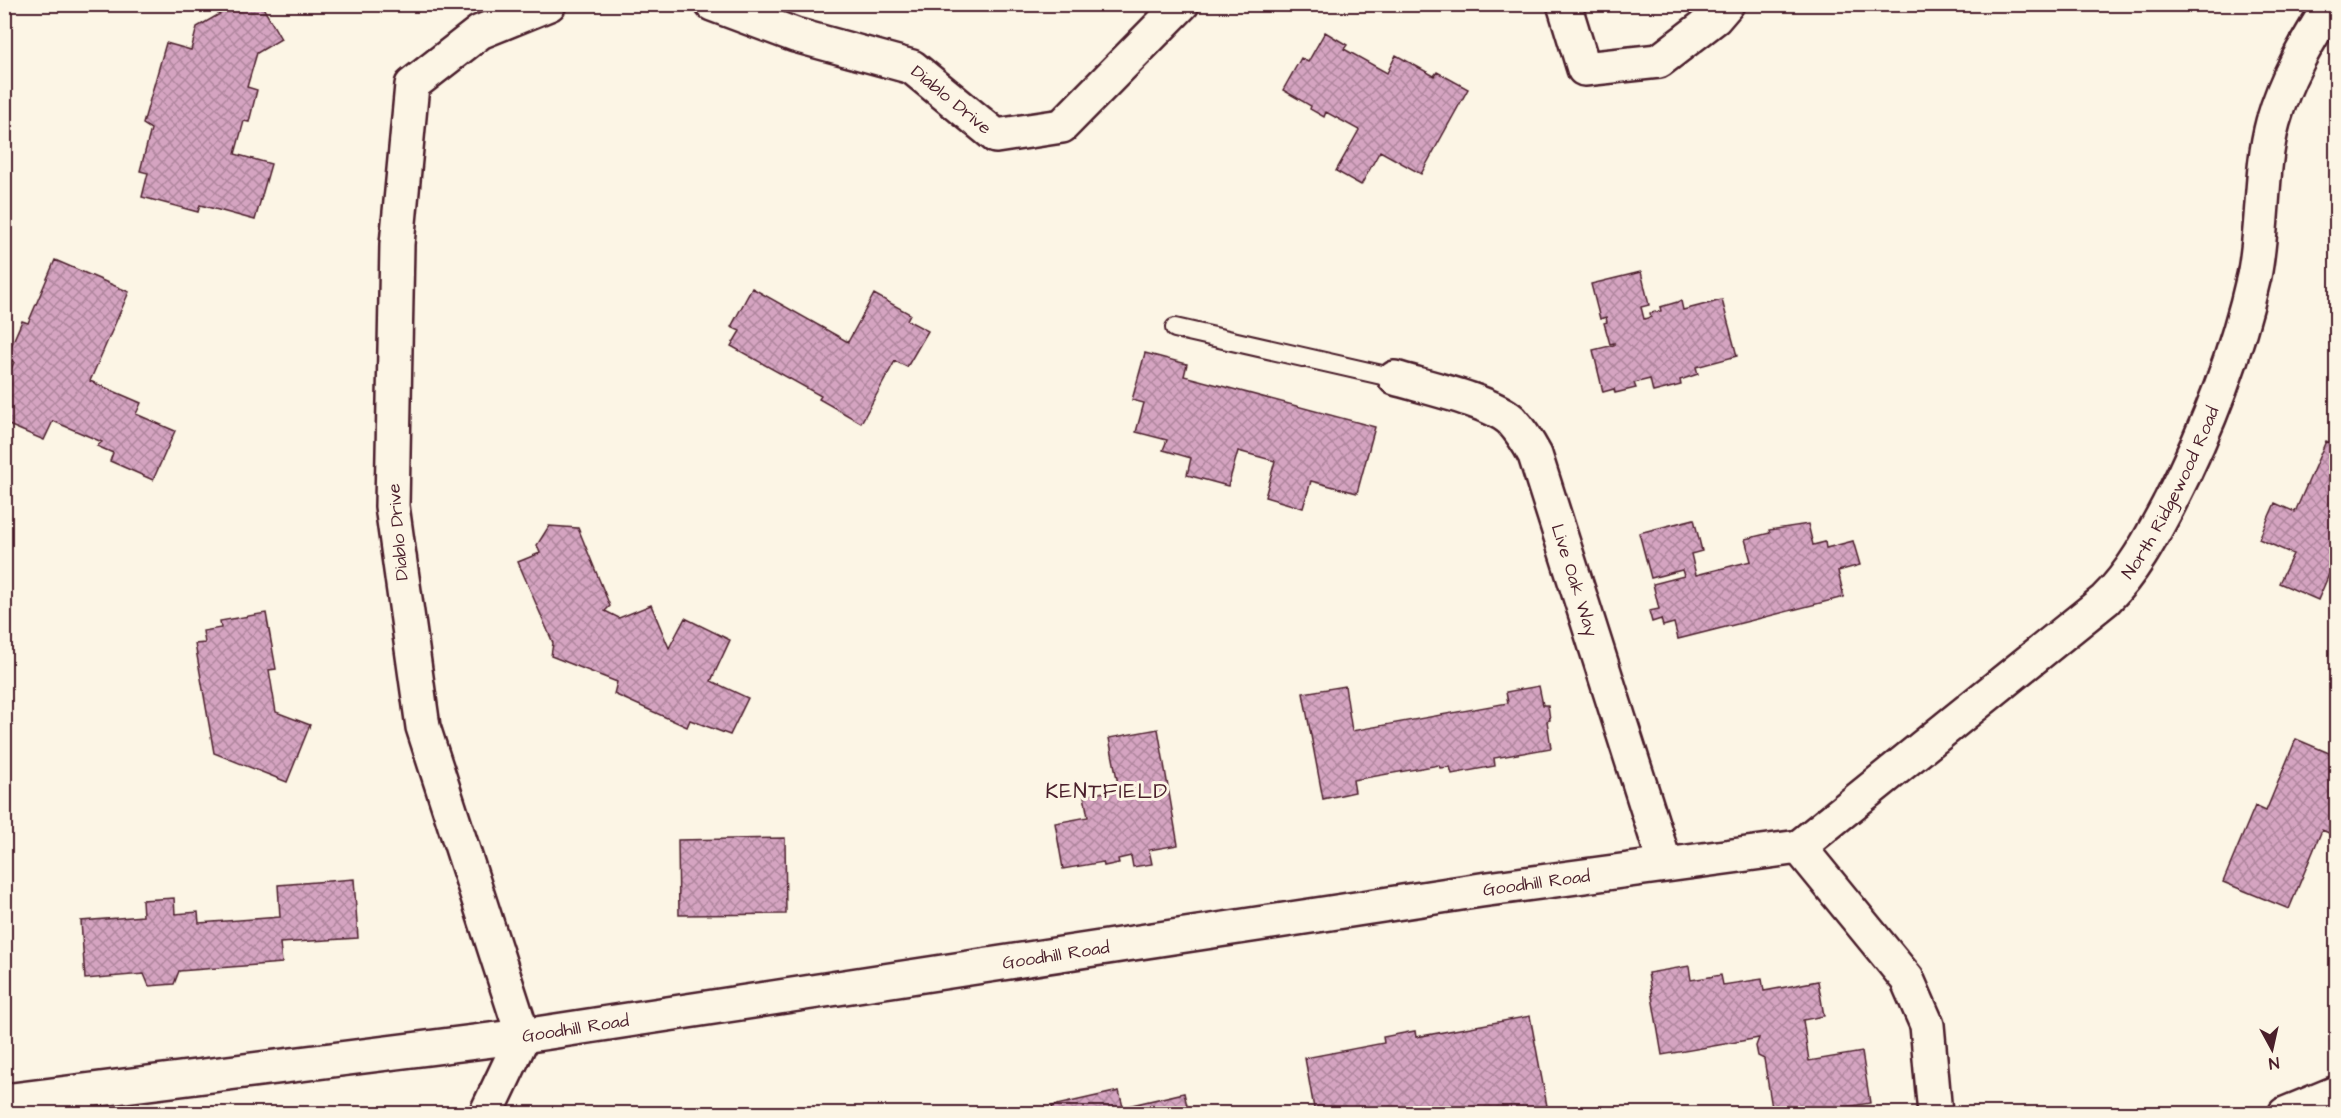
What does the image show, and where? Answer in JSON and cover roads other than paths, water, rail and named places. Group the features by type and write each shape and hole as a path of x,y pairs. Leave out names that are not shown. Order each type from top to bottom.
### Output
{"street":[{"name":"Diablo Drive","path":"524,1036 423,726 392,506 397,244 412,85 480,32 549,4"},
{"name":"Diablo Drive","path":"712,4 795,35 912,67 996,136 1062,126 1182,4"},
{"path":"1564,4 1584,69 1659,62 1715,18 1727,4"},
{"name":"North Ridgewood Road","path":"1799,848 2105,600 2125,580 2141,556 2200,443 2222,389 2254,275 2272,124 2288,76 2331,4"},
{"name":"Live Oak Way","path":"1395,378 1489,407 1509,419 1524,436 1535,455 1665,864"},
{"name":"Goodhill Road","path":"4,1101 524,1036 1665,864 1799,848"},
{"path":"1799,848 1907,979 1927,1025 1935,1113"},
{"path":"486,1113 524,1036"},
{"path":"2285,1113 2337,1093"}],"lane":[{"path":"1175,328 1395,378"}],"district":[{"name":"KENTFIELD","path":"1107,791"}]}
